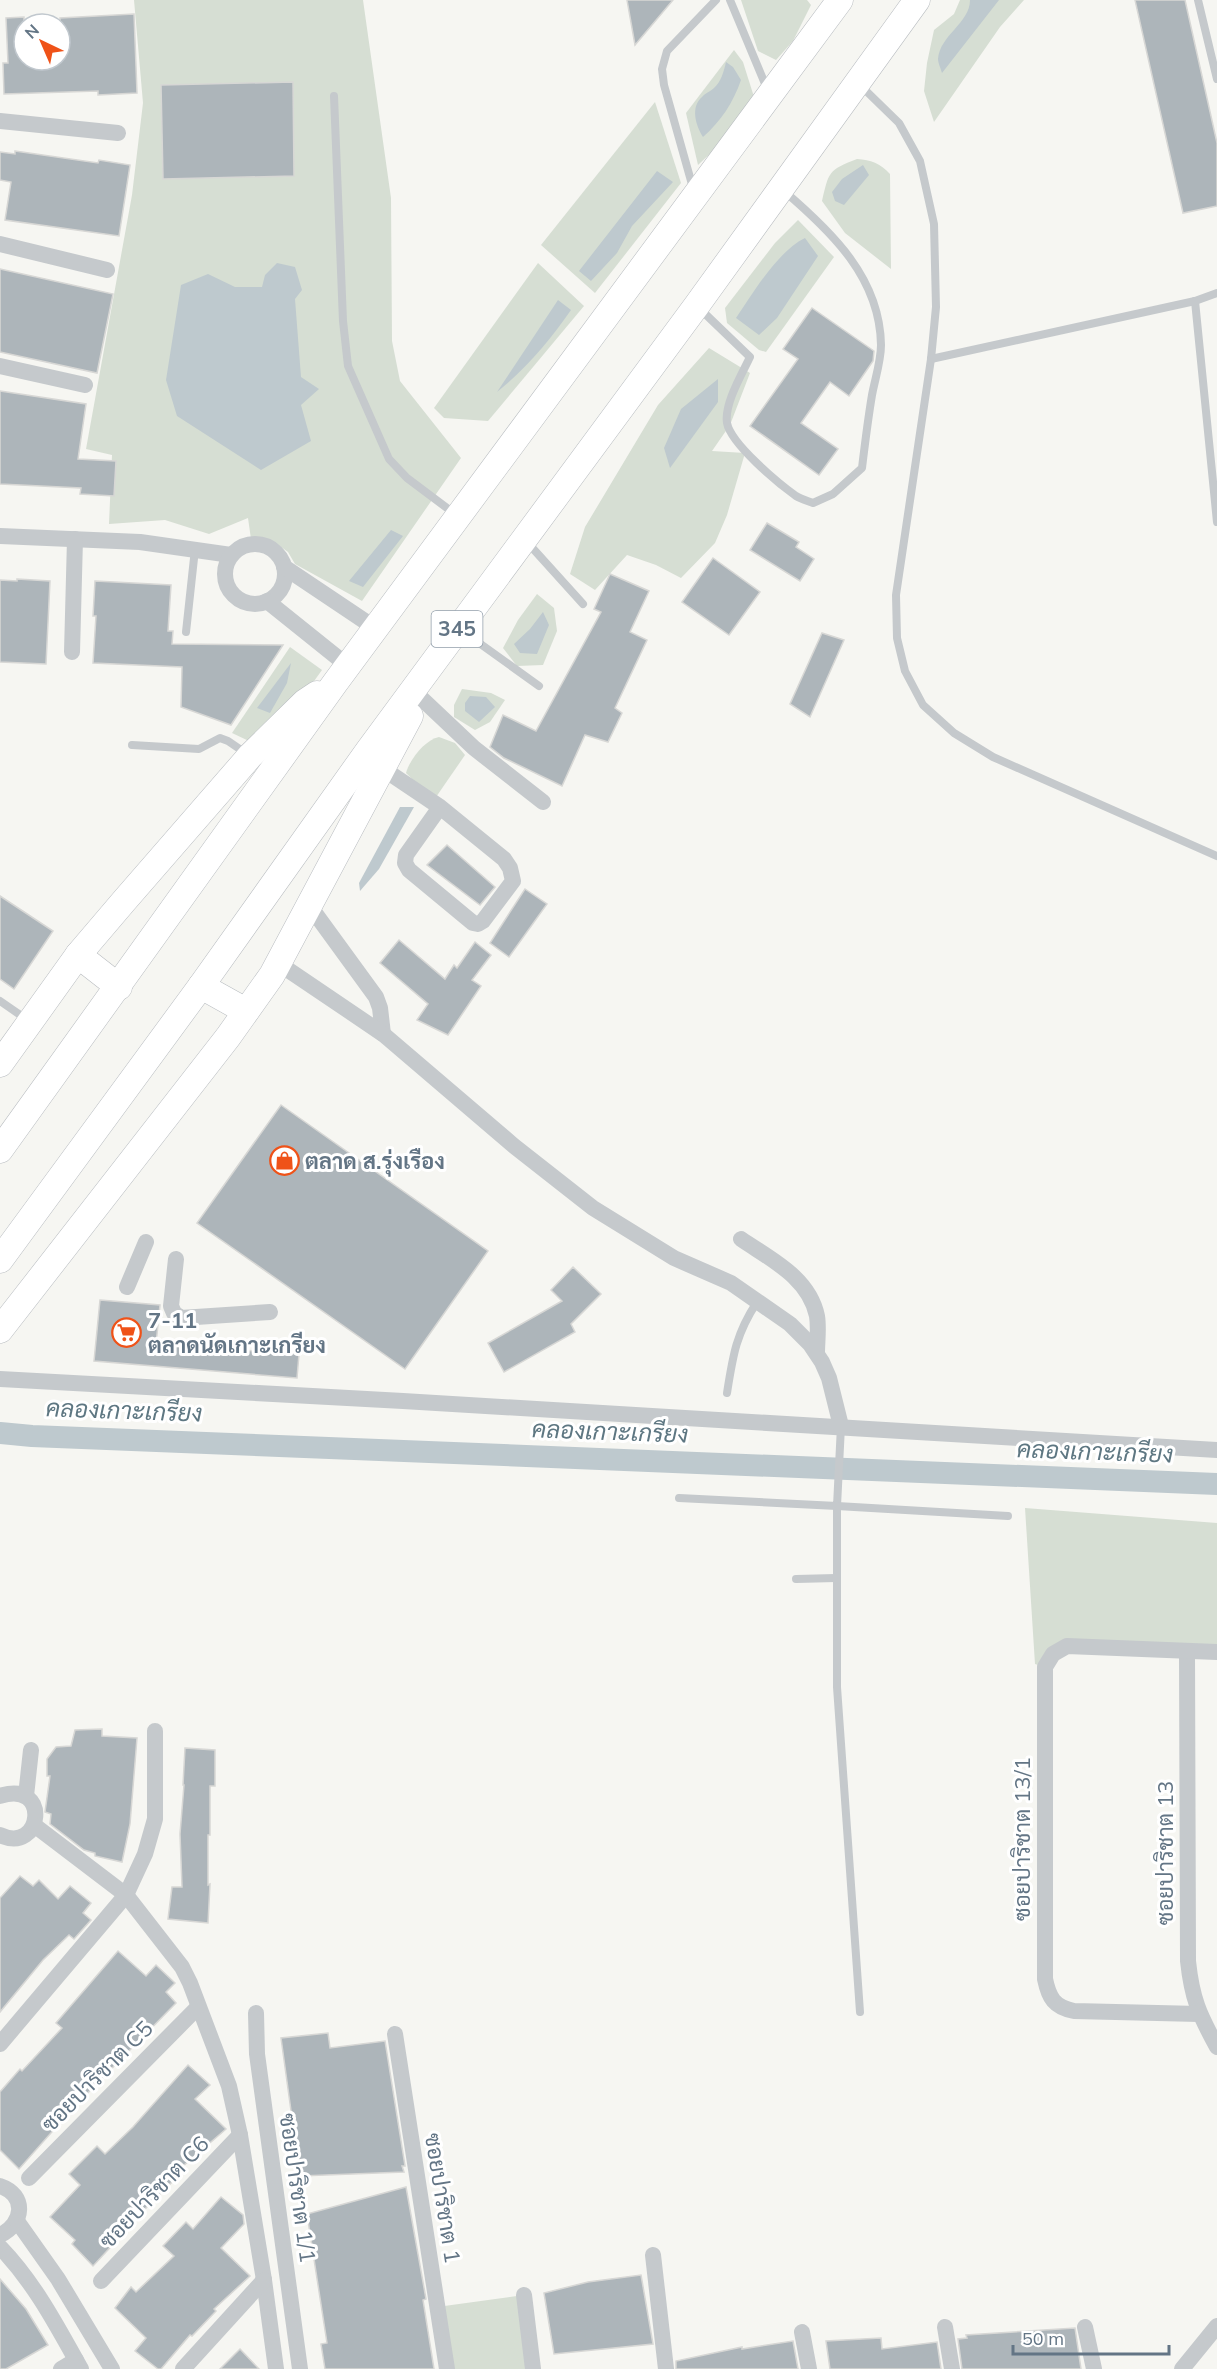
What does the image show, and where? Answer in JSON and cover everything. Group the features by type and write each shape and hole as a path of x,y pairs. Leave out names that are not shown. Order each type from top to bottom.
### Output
{"main road":[{"path":"0,1150 119,987 341,674 458,516 692,183 766,86 840,0"},
{"name":"345","path":"0,1260 201,986 368,751 697,305 917,0"},
{"path":"0,1330 246,1011 278,963 420,697 437,658"},
{"path":"0,1064 78,955 250,756 305,702 341,674"},
{"path":"78,955 119,987"},
{"path":"201,986 246,1011"}],"street":[{"path":"0,121 118,133"},
{"path":"0,244 107,270"},
{"path":"0,366 85,385"},
{"path":"0,536 140,542 231,555"},
{"path":"72,652 75,539"},
{"path":"262,544 277,552 285,575 280,591 267,601 251,604 236,598 224,578 226,562 231,555 244,545 262,544"},
{"path":"284,567 375,628"},
{"path":"267,601 341,674"},
{"path":"420,697 474,748 543,802"},
{"path":"382,768 440,807 504,859 513,881 483,921 478,924 473,923 409,870 405,863 406,855 440,807"},
{"path":"309,905 376,997 381,1008 383,1034"},
{"path":"278,963 383,1034 514,1146 593,1208 674,1258 730,1283 790,1324 817,1353 829,1378 841,1426"},
{"path":"741,1239 795,1277 812,1299 818,1318 817,1353"},
{"path":"127,1287 146,1242"},
{"path":"176,1259 171,1306 174,1313 182,1318 270,1312"},
{"path":"0,1379 841,1426 1217,1450"},
{"name":"ซอยปาริชาต 13/1","path":"1199,2014 1140,2014 1061,2008 1049,1998 1045,1979 1045,1667 1053,1654 1067,1646 1217,1652"},
{"name":"ซอยปาริชาต 13","path":"1187,1652 1188,1961 1191,1990 1199,2014 1217,2048"},
{"path":"0,2044 126,1895 145,1854 155,1819 155,1731"},
{"path":"26,1796 31,1750"},
{"path":"0,1796 12,1792 26,1796 34,1804 36,1815 34,1825 20,1838 10,1839 0,1836"},
{"path":"34,1825 126,1895 182,1967 190,1983 229,2086 240,2135 276,2369"},
{"name":"ซอยปาริชาต C5","path":"28,2178 198,2007"},
{"name":"ซอยปาริชาต 1/1","path":"256,2013 257,2054 300,2369"},
{"name":"ซอยปาริชาต 1","path":"395,2034 447,2369"},
{"name":"ซอยปาริชาต C6","path":"101,2281 240,2135"},
{"path":"0,2186 14,2195 18,2203 17,2221 10,2230 0,2235"},
{"path":"17,2221 58,2279 112,2369"},
{"path":"0,2247 45,2305 79,2364 61,2369"},
{"path":"653,2254 666,2369"},
{"path":"183,2369 264,2280"},
{"path":"524,2295 533,2369"},
{"path":"1182,2369 1217,2326"},
{"path":"945,2327 952,2369"},
{"path":"1085,2327 1094,2369"},
{"path":"802,2332 809,2369"}],"lane":[{"path":"692,183 664,85 662,69 667,51 716,0"},
{"path":"730,0 766,86"},
{"path":"1198,0 1217,79"},
{"path":"857,82 899,123 920,161 934,224 936,307 931,359 896,595 897,638 905,671 923,705 954,733 993,757 1217,856"},
{"path":"334,96 343,321 348,366 389,459 408,478 458,516"},
{"path":"697,305 750,357 731,400 727,422 745,453 798,497 813,503 834,494 862,468 881,347 877,310 862,272 826,228 781,189"},
{"path":"931,359 1195,301 1217,293"},
{"path":"1195,301 1217,522"},
{"path":"525,540 583,604"},
{"path":"186,632 195,549"},
{"path":"459,628 539,686"},
{"path":"132,745 199,748 220,738 250,756"},
{"path":"0,1001 30,1021"},
{"path":"727,1393 732,1356 743,1323 757,1302"},
{"path":"841,1426 837,1506 837,1687 860,2012"},
{"path":"679,1498 1008,1516"},
{"path":"796,1579 836,1578"}],"shaded area":[{"path":"134,0 363,0 391,198 392,341 400,381 461,458 362,601 295,564 288,552 277,544 265,539 251,539 248,518 209,534 165,520 109,524 112,455 86,449 132,195 143,103"},
{"path":"741,0 807,0 811,5 793,41 776,60 758,51"},
{"path":"960,0 1024,0 1000,27 934,122 924,91 934,30 954,14"},
{"path":"970,0 999,0 942,73 938,61 940,51 965,16"},
{"path":"734,50 743,62 754,97 716,148 698,165 686,113"},
{"path":"726,62 733,67 741,80 726,111 703,137 696,122 696,106 703,96 719,83"},
{"path":"655,102 681,183 595,293 541,245"},
{"path":"857,159 875,163 890,174 891,269 845,233 822,201 831,173 840,166"},
{"path":"863,165 869,175 844,205 835,201 832,192 842,179"},
{"path":"657,171 673,182 632,226 617,253 591,281 579,271"},
{"path":"798,220 834,257 766,352 759,350 727,323 725,308 775,243"},
{"path":"805,238 818,256 777,318 759,335 736,318 776,262 785,252"},
{"path":"277,263 295,267 302,290 295,299 301,377 319,389 301,405 311,441 261,470 177,416 166,380 181,285 208,274 235,287 262,287 265,275"},
{"path":"538,263 584,306 488,421 444,418 434,408"},
{"path":"558,300 571,310 537,354 497,392"},
{"path":"709,348 750,373 730,425 712,451 745,453 727,515 715,543 681,578 656,565 627,555 595,590 570,574 585,527 658,405"},
{"path":"718,379 718,402 670,468 664,448 681,409"},
{"path":"391,530 403,536 363,587 349,581"},
{"path":"537,594 554,608 557,631 543,665 517,666 503,648 518,620"},
{"path":"543,612 549,625 537,654 520,653 514,644"},
{"path":"290,647 322,670 299,702 251,742 232,733"},
{"path":"291,663 287,683 270,713 257,708"},
{"path":"462,689 491,693 505,700 490,722 475,730 454,717 454,705"},
{"path":"470,696 486,697 495,707 479,722 465,711 465,703"},
{"path":"439,737 455,743 465,755 434,800 406,773 419,751 428,742"},
{"path":"400,807 414,807 379,869 360,891 359,883"},
{"path":"1025,1508 1217,1523 1217,1653 1067,1646 1045,1667 1035,1664"},
{"path":"524,2295 532,2369 447,2369 437,2307"}],"building":[{"path":"627,0 673,0 635,45"},
{"path":"1135,0 1185,0 1217,143 1217,206 1183,213"},
{"path":"134,14 137,93 98,95 98,91 4,94 3,63 8,63 6,18 12,18 12,72 72,72 72,17"},
{"path":"293,82 294,176 163,179 161,85"},
{"path":"15,151 98,163 99,160 130,165 119,236 5,220 11,182 0,180 0,152 15,154"},
{"path":"0,269 113,294 97,373 0,352"},
{"path":"812,308 874,351 873,361 849,396 830,382 801,423 838,449 819,475 750,426 798,359 783,349"},
{"path":"0,391 86,404 78,459 116,461 114,496 80,494 81,488 0,484"},
{"path":"767,523 799,542 796,547 814,559 800,581 750,550"},
{"path":"713,558 760,592 729,635 682,602"},
{"path":"610,574 649,591 630,632 647,640 615,708 622,713 608,742 585,735 562,786 504,758 490,747 503,715 536,731 601,612 594,609"},
{"path":"17,579 50,581 46,664 0,662 0,580 17,581"},
{"path":"95,581 171,585 168,631 173,631 172,644 283,645 231,725 181,707 182,667 93,663 96,616 93,616"},
{"path":"822,633 844,640 810,717 790,704"},
{"path":"447,845 495,887 480,905 427,865"},
{"path":"525,889 547,904 509,957 490,943"},
{"path":"0,896 53,931 14,989 0,979"},
{"path":"399,940 445,979 454,965 457,968 475,942 491,955 472,980 481,986 448,1035 417,1020 428,1004 380,963"},
{"path":"281,1105 488,1251 405,1369 197,1223"},
{"path":"573,1267 601,1294 571,1324 575,1332 504,1372 488,1343 562,1301 551,1290"},
{"path":"100,1300 160,1305 156,1344 299,1354 297,1378 94,1361"},
{"path":"102,1729 102,1736 137,1738 130,1824 122,1862 95,1856 95,1853 84,1850 50,1824 51,1814 45,1812 50,1776 47,1776 47,1759 56,1747 71,1746 75,1730"},
{"path":"185,1748 215,1750 215,1786 210,1786 210,1835 208,1835 208,1885 210,1884 208,1923 168,1919 172,1887 182,1887 180,1834"},
{"path":"20,1876 33,1886 39,1880 58,1899 70,1886 91,1903 83,1913 91,1920 74,1939 69,1935 43,1960 0,2012 0,1898"},
{"path":"118,1951 146,1976 156,1965 175,1983 166,1992 176,2003 74,2107 19,2169 0,2150 0,2092 62,2028 56,2023"},
{"path":"328,2033 330,2048 385,2041 405,2166 402,2166 404,2172 300,2176 281,2038"},
{"path":"188,2065 210,2085 195,2099 226,2129 182,2167 185,2169 117,2237 118,2239 93,2266 72,2244 75,2240 50,2217 80,2185 69,2174 97,2146 105,2154 133,2127"},
{"path":"406,2187 426,2299 423,2300 434,2369 325,2369 321,2344 327,2343 307,2214"},
{"path":"221,2197 243,2215 244,2224 221,2248 250,2276 214,2309 216,2311 192,2336 190,2335 161,2369 158,2369 135,2351 146,2338 115,2308 131,2287 136,2292 174,2256 163,2246 186,2222 193,2229"},
{"path":"641,2275 653,2344 554,2354 544,2293 588,2282"},
{"path":"0,2279 26,2309 48,2345 6,2369 0,2369"},
{"path":"1075,2328 1081,2369 962,2369 958,2339 967,2338 966,2335"},
{"path":"881,2338 882,2349 937,2342 941,2369 830,2369 826,2341"},
{"path":"793,2341 798,2369 676,2369 676,2361 742,2347 742,2349"},
{"path":"240,2349 259,2369 220,2369"}],"waterway":[{"name":"คลองเกาะเกรียง","path":"0,1433 1217,1484"}],"place":[{"name":"ตลาด ส.รุ่งเรือง","path":"284,1161"},
{"name":"7-11 ตลาดนัดเกาะเกรียง","path":"127,1333"}]}
